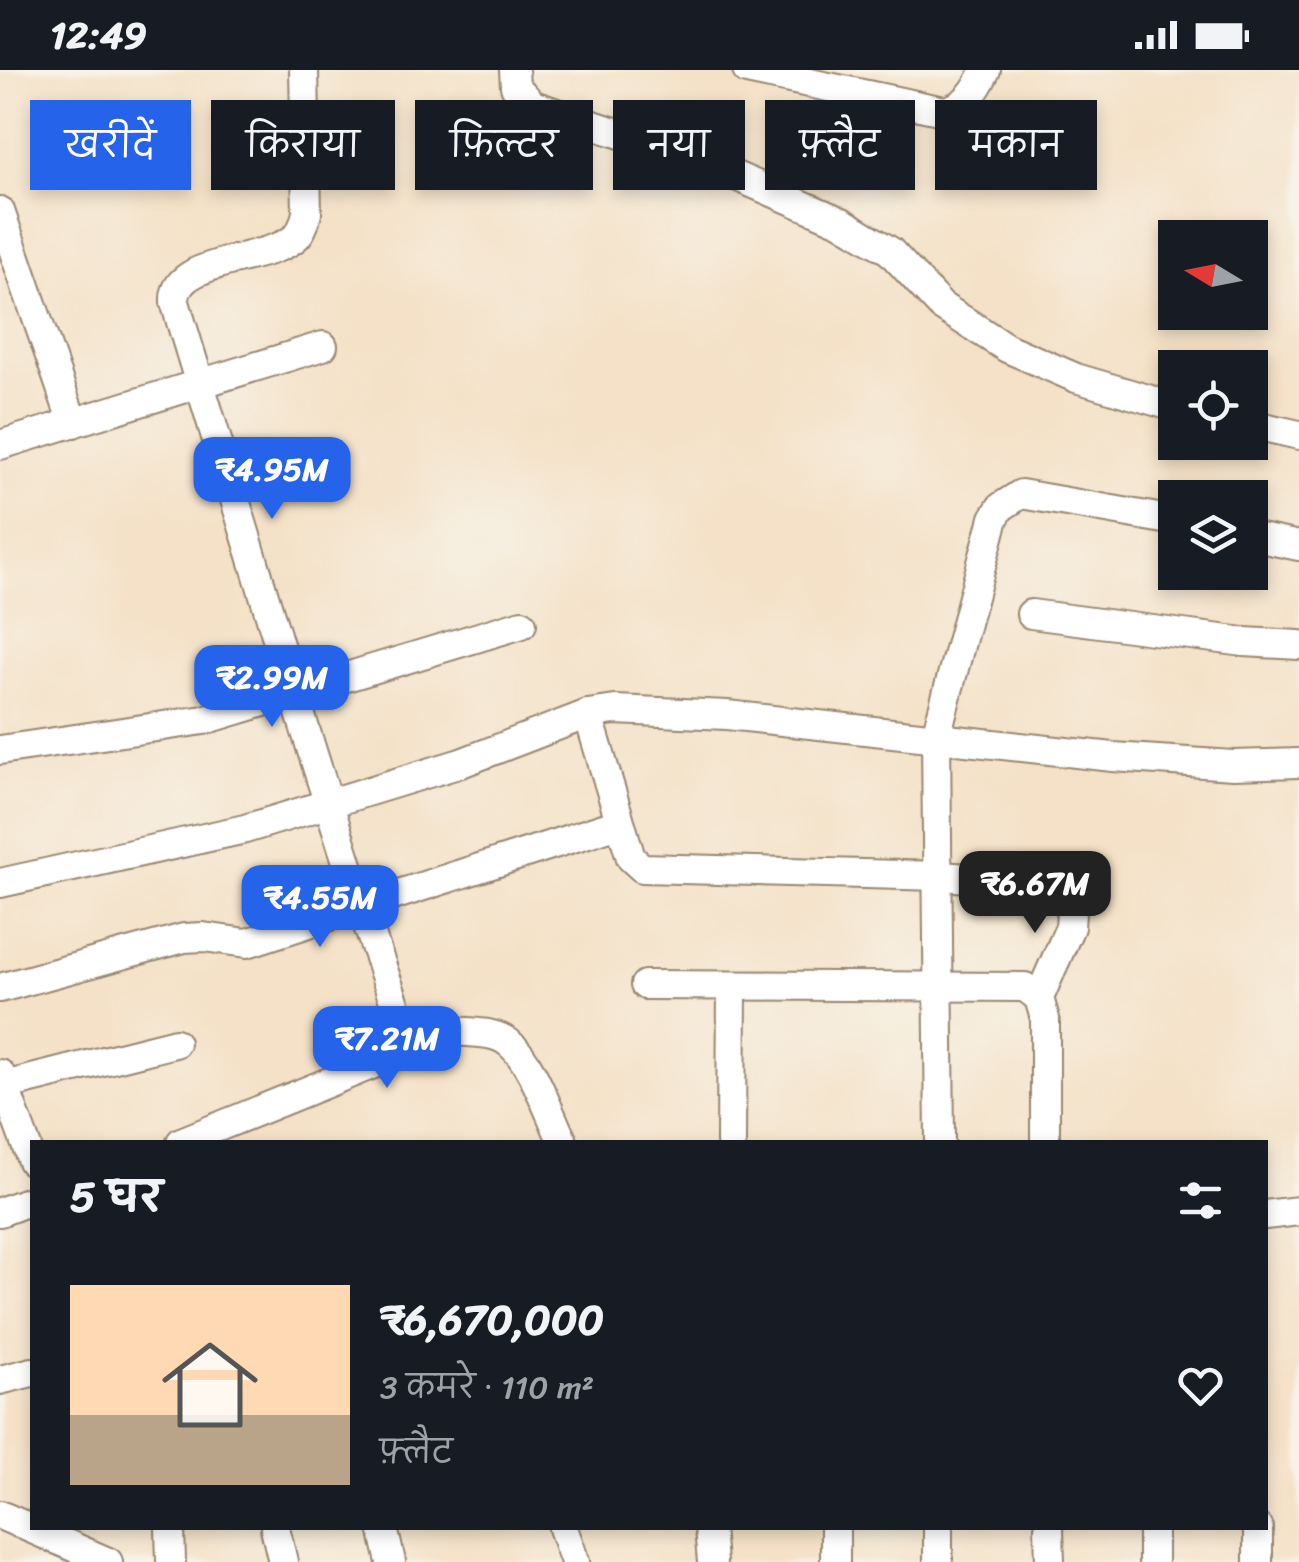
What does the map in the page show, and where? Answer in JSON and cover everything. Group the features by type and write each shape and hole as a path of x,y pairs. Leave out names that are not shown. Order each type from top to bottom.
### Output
{"street":[{"path":"304,70 306,213 300,233 283,244 188,275 176,289 177,311 361,906 411,1050"},
{"path":"514,70 515,86 533,106 696,159 861,231 890,251 940,306 970,328 1076,378 1158,402"},
{"path":"746,70 944,110 957,108 967,100 986,70"},
{"path":"0,211 72,423"},
{"path":"0,445 323,346"},
{"path":"1268,428 1299,435"},
{"path":"940,1140 940,876 934,762 936,736 986,540 1000,507 1020,494 1158,517"},
{"path":"1268,540 1299,546"},
{"path":"1030,614 1244,642 1299,645"},
{"path":"0,750 204,720 522,624"},
{"path":"0,883 246,829 461,762 588,714 649,710 1113,756 1233,764 1299,763"},
{"path":"588,714 631,858"},
{"path":"0,988 184,938 202,936 246,942 619,823"},
{"path":"564,841 631,858 642,868 940,876 1073,886 1070,927 1039,998"},
{"path":"645,985 1016,984 1032,990 1039,998 1045,1020 1046,1140"},
{"path":"731,1140 732,986"},
{"path":"185,1140 455,1032 487,1034 509,1042 562,1140"},
{"path":"30,1156 1,1082 175,1043"},
{"path":"0,1212 30,1201"},
{"path":"1268,1214 1299,1211"},
{"path":"0,1380 30,1372"},
{"path":"0,1515 30,1529"},
{"path":"32,1530 95,1560"},
{"path":"170,1530 171,1562"},
{"path":"275,1530 283,1562"},
{"path":"383,1530 391,1562"},
{"path":"564,1530 574,1562"},
{"path":"709,1530 712,1562"},
{"path":"834,1562 835,1530"},
{"path":"938,1530 938,1562"},
{"path":"1049,1530 1050,1562"},
{"path":"1152,1530 1153,1562"},
{"path":"1258,1530 1258,1562"}]}
